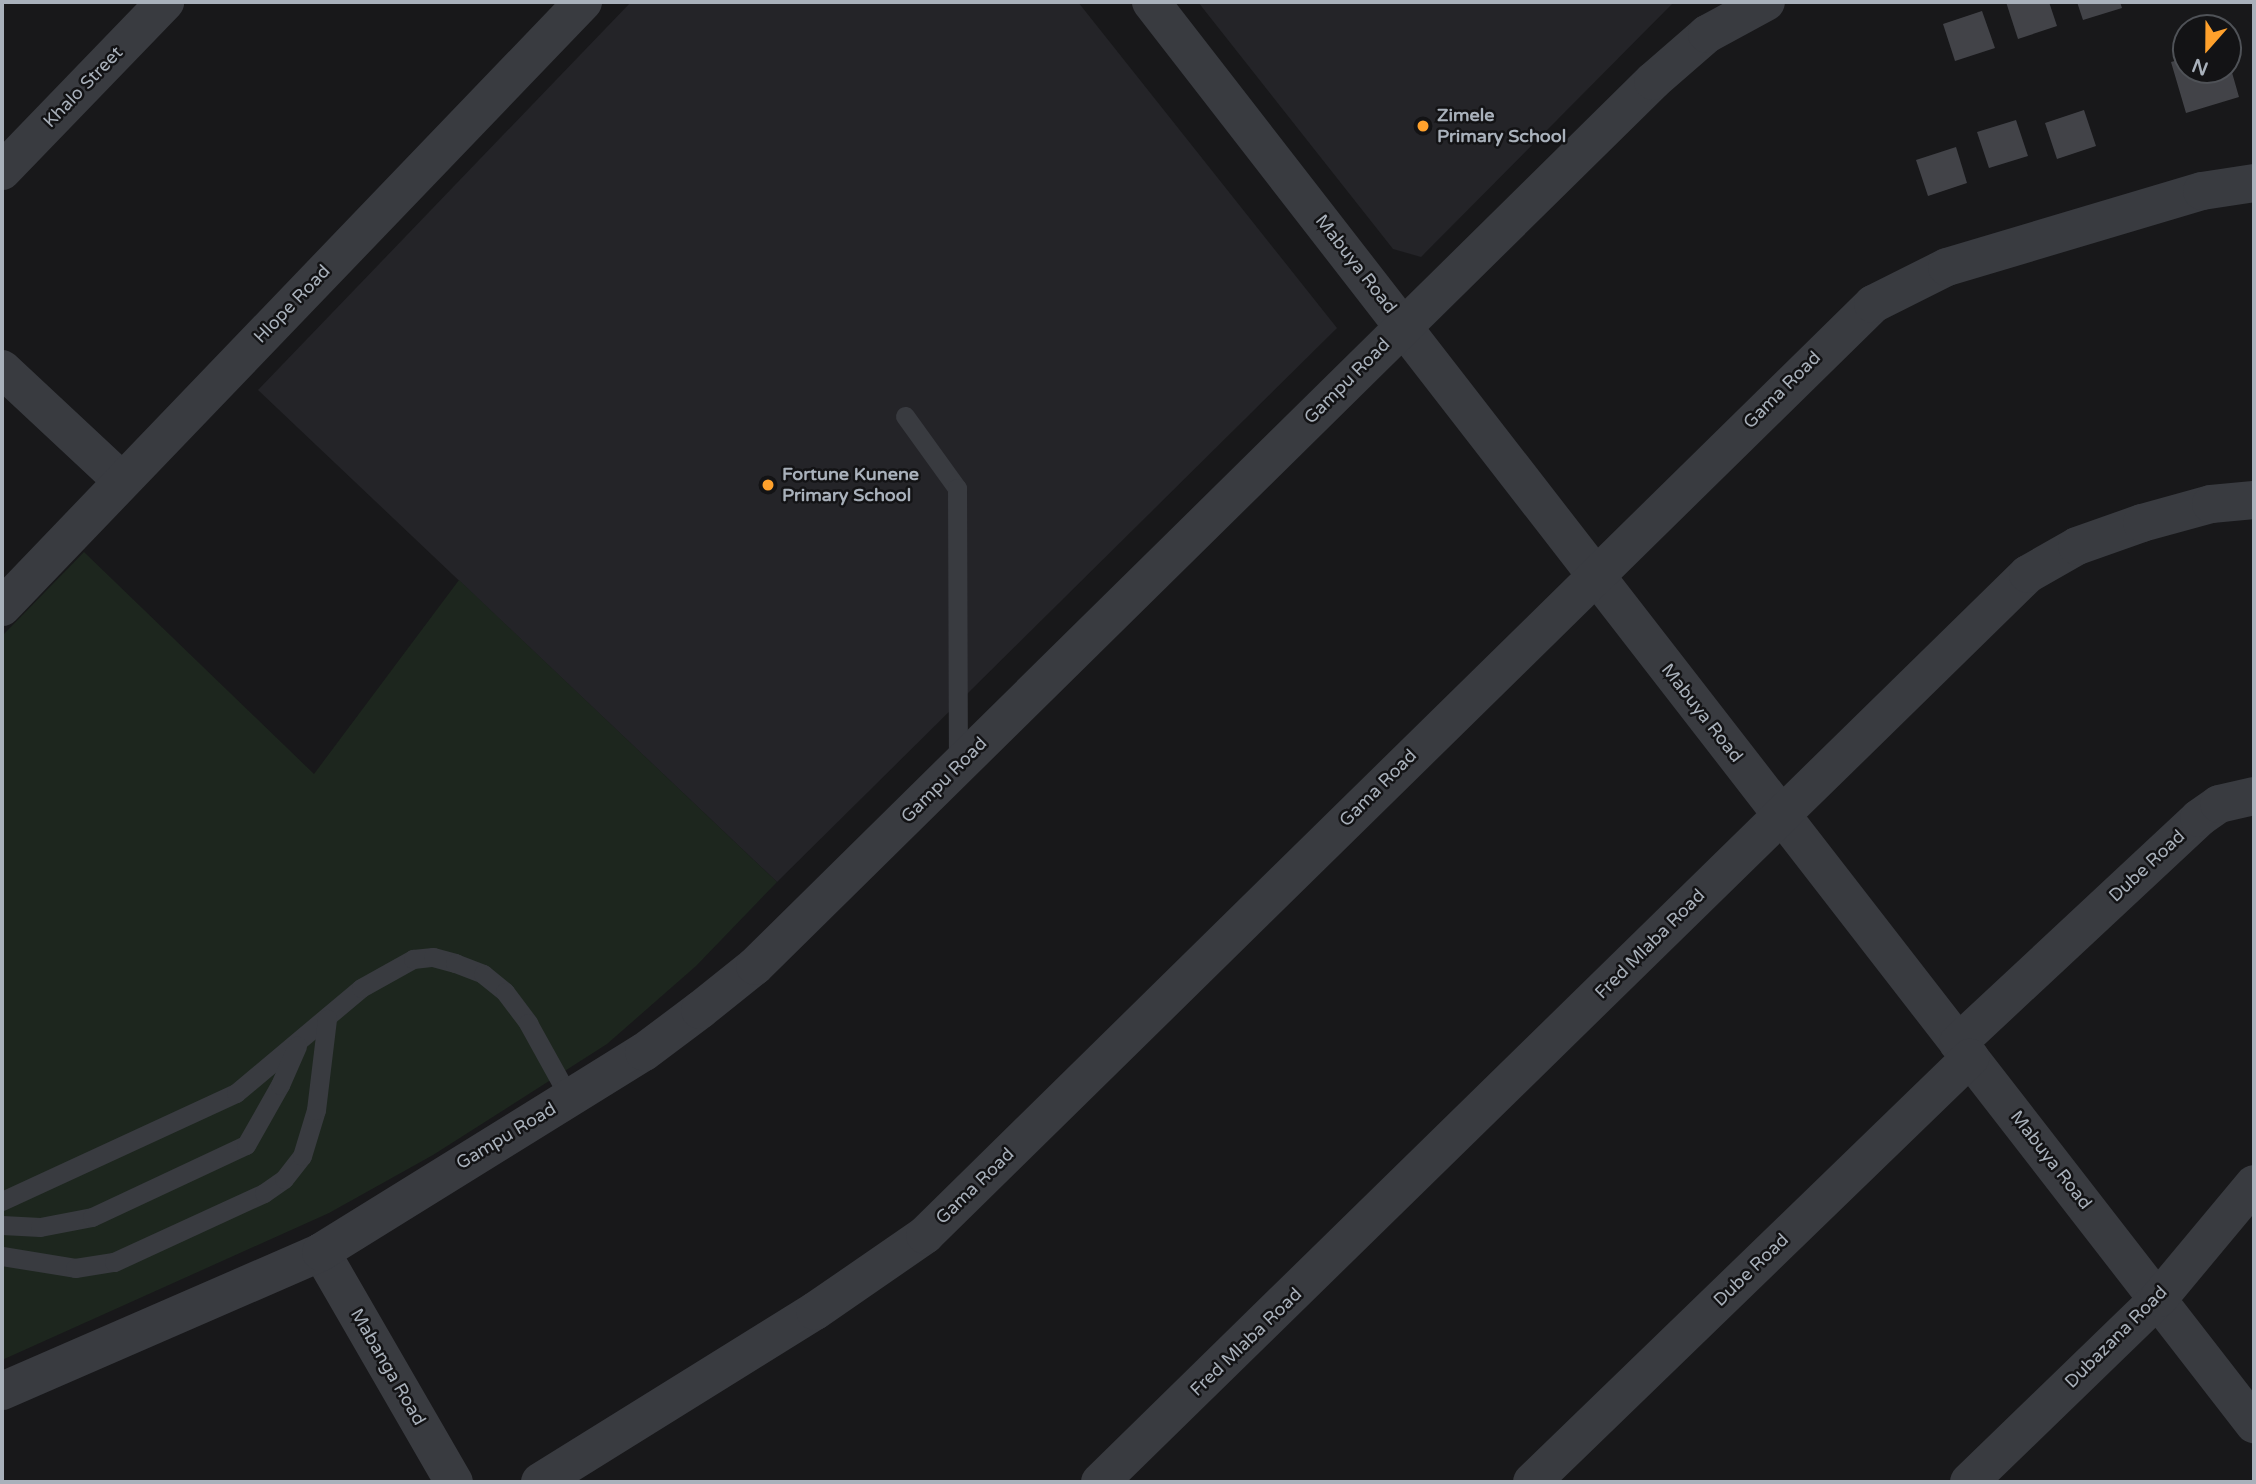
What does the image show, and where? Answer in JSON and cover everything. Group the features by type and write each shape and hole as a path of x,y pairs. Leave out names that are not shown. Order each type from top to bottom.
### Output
{"street":[{"name":"Khalo Street","path":"2,172 165,2"},
{"name":"Hlope Road","path":"2,607 583,2"},
{"name":"Mabuya Road","path":"1151,2 2159,1298 2254,1424"},
{"name":"Gampu Road","path":"2,1391 321,1252 644,1052 755,966 1653,81 1707,34 1745,6"},
{"name":"Gama Road","path":"540,1482 836,1297 925,1235 1597,577 1853,321 1900,287 1947,267 2202,191 2254,183"},
{"path":"2,369 122,481"},
{"name":"Fred Mlaba Road","path":"1100,1482 2028,574 2077,546 2142,523 2211,503 2254,500"},
{"name":"Dube Road","path":"1532,1482 2199,818 2219,804 2254,796"},
{"name":"Dubazana Road","path":"1969,1482 2159,1298 2254,1184"},
{"name":"Mabanga Road","path":"321,1252 454,1482"}],"lane":[{"path":"905,416 957,488 958,767"},
{"path":"2,1201 236,1093 297,1045 361,988 413,959 433,957 455,963 483,974 505,992 528,1023 569,1097"},
{"path":"2,1256 75,1268 114,1262 264,1193 284,1179 302,1156 316,1110 327,1019"},
{"path":"2,1224 40,1227 92,1217 246,1145 280,1085 297,1045"}],"shaded area":[{"name":"Fortune Kunene Primary School","path":"631,2 1078,2 1337,328 777,882 258,390"},
{"name":"Zimele Primary School","path":"1198,2 1674,2 1421,257 1393,249"},
{"path":"84,552 314,774 459,580 777,882 696,966 607,1044 433,1155 329,1213 2,1360 2,636"}],"building":[{"path":"2006,2 2049,2 2057,26 2018,39"},
{"path":"2077,2 2120,2 2122,8 2083,20"},
{"path":"1982,11 1995,48 1955,61 1943,24"},
{"path":"2177,84 2235,84 2239,97 2186,113"},
{"path":"2084,110 2096,146 2057,159 2045,123"},
{"path":"2016,120 2028,156 1989,168 1977,132"},
{"path":"1956,147 1967,183 1928,196 1916,160"}],"place":[{"name":"Zimele Primary School","path":"1423,126"},
{"name":"Fortune Kunene Primary School","path":"768,485"}]}
